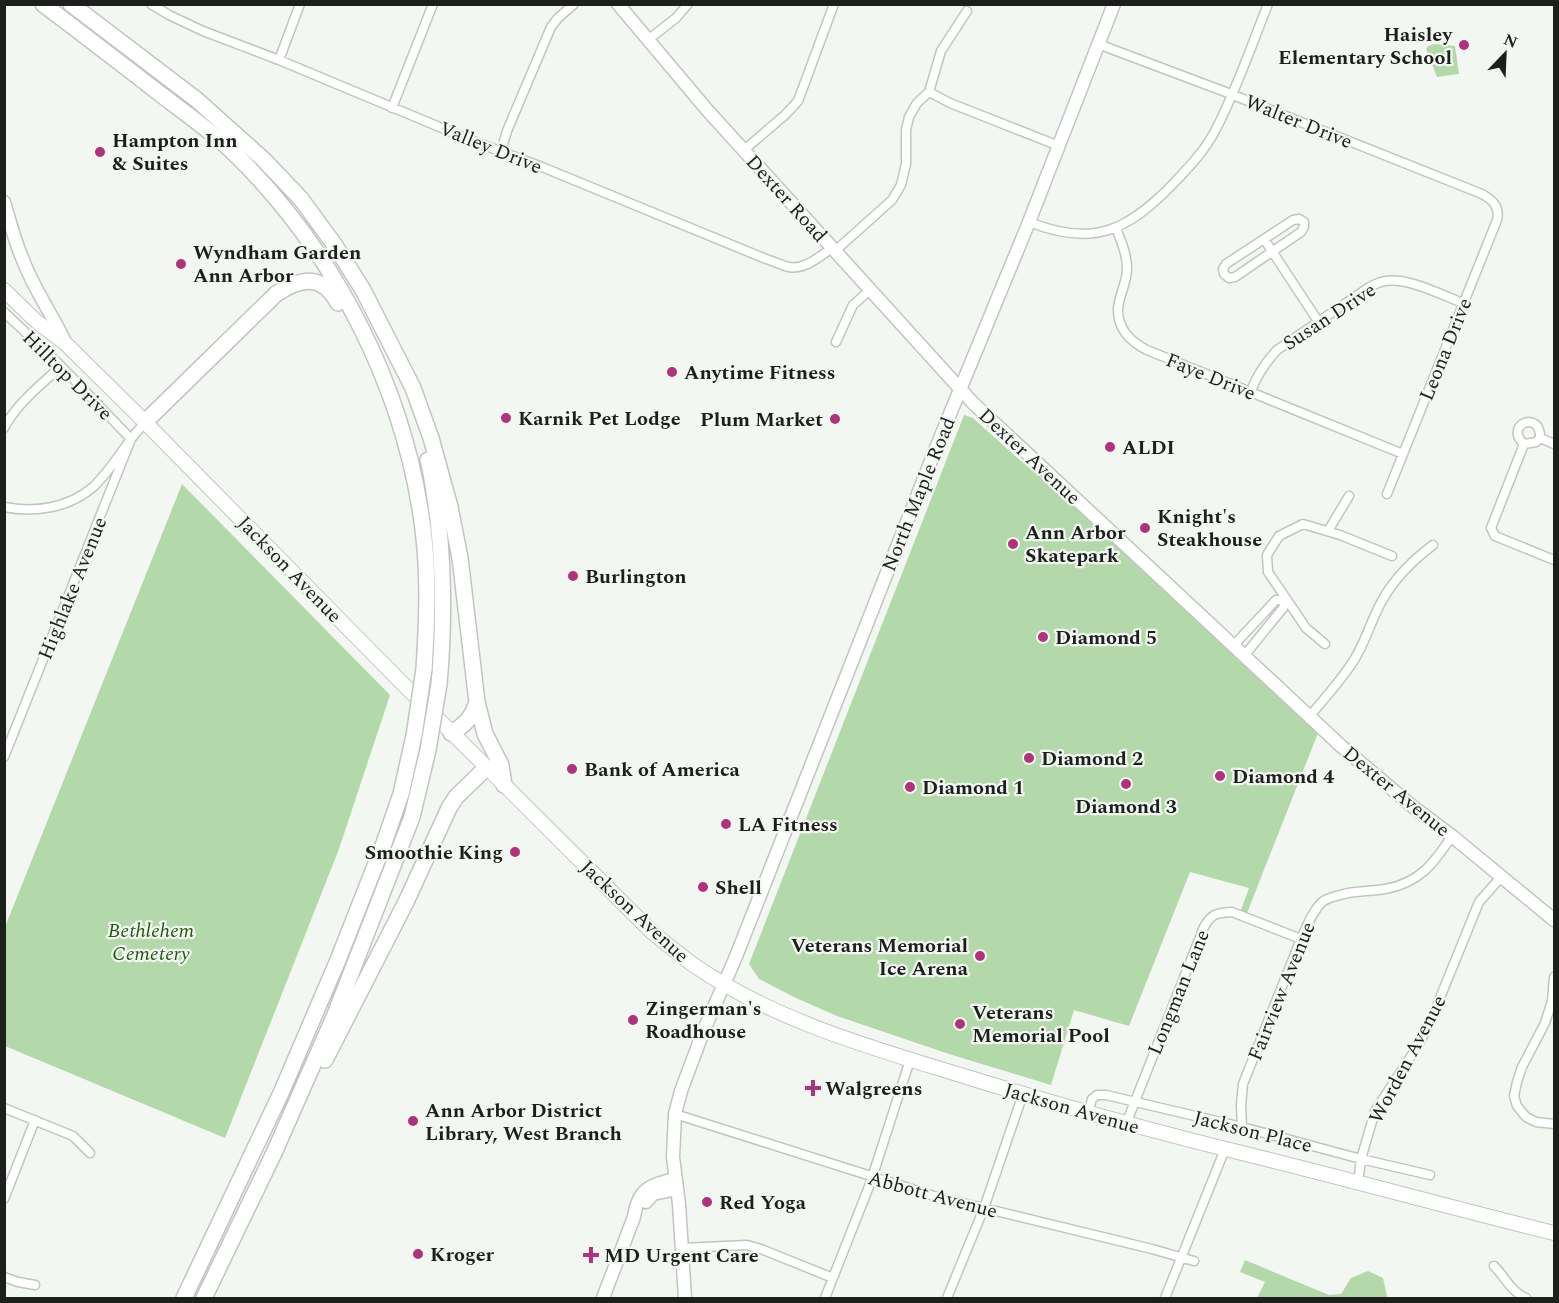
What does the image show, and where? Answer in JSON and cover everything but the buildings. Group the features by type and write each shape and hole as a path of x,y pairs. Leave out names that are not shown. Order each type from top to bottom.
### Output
{"highway":[{"path":"44,4 231,151 261,181 307,239 334,279 359,323 381,371 410,459 423,531 427,618 424,669 414,735 388,833 338,960 281,1093 184,1299"},
{"path":"71,4 197,100 263,159 301,199 334,244 363,291 413,388 431,438 450,507 460,558 477,702 485,734 501,765 504,785"},
{"path":"145,422 276,294 296,282 314,282 328,289 357,338 381,371"},
{"path":"204,1299 334,1017 412,817 428,750 439,684 443,628 443,580 436,505 429,465 417,423 382,327"},
{"path":"451,733 464,725 477,702"},
{"path":"285,1127 310,1089 330,1051 406,902 449,808 456,797 486,768"}],"main road":[{"name":"Dexter Road","path":"618,4 708,111 960,389"},
{"name":"North Maple Road","path":"686,1299 673,1157 675,1114 681,1091 1114,4"},
{"name":"Jackson Avenue","path":"4,202 9,235 66,344"},
{"name":"Jackson Avenue","path":"4,290 36,321 66,344 145,422 451,733 653,933 694,965 723,983 768,1007 817,1028 910,1060 1088,1114 1554,1233"},
{"name":"Dexter Avenue","path":"960,389 1309,717 1412,806 1554,920"},
{"path":"603,1299 641,1194 657,1183 676,1184"}],"street":[{"path":"279,60 300,4"},
{"path":"393,108 434,4"},
{"path":"501,151 507,131 551,27 574,4"},
{"path":"649,39 676,18 688,4"},
{"path":"744,150 798,101 834,4"},
{"path":"1029,222 1060,233 1079,235 1100,233 1116,228 1148,207 1192,163 1214,133 1232,95 1268,4"},
{"name":"Valley Drive","path":"151,5 192,27 279,60 766,259 789,267 799,267 834,250"},
{"path":"834,250 892,200 901,185 906,164 906,129 909,117 917,103 929,92 944,44 968,11"},
{"name":"Walter Drive","path":"1098,44 1482,194 1496,205"},
{"path":"929,92 950,103 1059,146"},
{"name":"Leona Drive","path":"1387,494 1497,220 1499,212 1496,205"},
{"path":"1299,219 1304,222 1301,232 1272,252 1235,277 1229,278 1224,274 1223,268 1226,264 1293,220 1299,219"},
{"name":"Faye Drive","path":"1116,228 1125,251 1127,270 1118,309 1119,321 1132,343 1403,454"},
{"path":"1264,239 1318,321"},
{"name":"Susan Drive","path":"1251,391 1258,373 1276,350 1368,288 1381,282 1392,280 1406,282 1463,303"},
{"path":"836,342 853,304 870,290"},
{"name":"Hilltop Drive","path":"4,312 61,366 131,439"},
{"path":"4,428 19,406 61,366"},
{"path":"1528,421 1536,424 1540,430 1540,438 1536,442 1524,444 1518,439 1517,431 1521,424 1528,421"},
{"name":"Highlake Avenue","path":"4,758 131,439 145,422"},
{"path":"1540,438 1554,444"},
{"path":"4,507 18,510 42,509 80,496 106,473 131,439"},
{"path":"1524,444 1491,528 1496,536 1554,560"},
{"path":"1328,531 1349,496"},
{"path":"1325,644 1306,628 1268,572 1267,555 1279,536 1303,524 1340,535 1392,556"},
{"path":"1309,717 1350,667 1382,600 1396,580 1415,558 1433,545"},
{"path":"1234,645 1276,600 1286,599"},
{"path":"1244,656 1283,608 1286,599"},
{"name":"Fairview Avenue","path":"1242,1127 1243,1084 1312,915 1323,901 1337,896 1410,882 1437,858 1452,836"},
{"name":"Worden Avenue","path":"1358,1183 1375,1111 1423,1036 1479,902 1502,876"},
{"name":"Longman Lane","path":"1126,1124 1209,918 1220,913 1232,912 1301,939"},
{"path":"1554,977 1552,1001 1545,1023 1522,1067 1514,1096 1517,1106 1526,1117 1536,1122 1554,1124"},
{"path":"825,1299 872,1177 910,1060"},
{"path":"948,1298 984,1208 1023,1094"},
{"name":"Jackson Place","path":"1088,1114 1092,1100 1097,1095 1106,1095 1430,1174"},
{"path":"4,1108 73,1136 90,1153"},
{"name":"Abbott Avenue","path":"675,1114 934,1196 1194,1261"},
{"path":"4,1199 34,1120"},
{"path":"1165,1299 1225,1149"},
{"path":"682,1248 747,1245 833,1278"},
{"path":"1494,1266 1504,1276 1513,1291 1526,1299"},
{"path":"4,1277 35,1285"}],"green space":[{"path":"1435,44 1455,46 1459,74 1437,77 1426,49"},
{"path":"964,415 973,418 1072,503 1318,733 1247,913 1241,910 1249,888 1190,872 1129,1026 1074,1010 1051,1085 837,1016 759,979 749,964"},
{"name":"Bethlehem Cemetery","path":"182,484 390,695 339,849 225,1138 5,1046 5,927"},
{"path":"1245,1260 1329,1295 1341,1294 1351,1278 1368,1271 1383,1278 1387,1296 1386,1298 1257,1298 1265,1282 1240,1272"}],"place":[{"name":"Haisley Elementary School","path":"1464,45"},
{"name":"Hampton Inn & Suites","path":"100,152"},
{"name":"Wyndham Garden Ann Arbor","path":"181,264"},
{"name":"Anytime Fitness","path":"672,372"},
{"name":"Karnik Pet Lodge","path":"506,418"},
{"name":"Plum Market","path":"835,419"},
{"name":"ALDI","path":"1110,447"},
{"name":"Knight's Steakhouse","path":"1145,528"},
{"name":"Ann Arbor Skatepark","path":"1013,544"},
{"name":"Burlington","path":"573,576"},
{"name":"Diamond 5","path":"1043,637"},
{"name":"Diamond 2","path":"1029,758"},
{"name":"Bank of America","path":"572,769"},
{"name":"Diamond 4","path":"1220,776"},
{"name":"Diamond 3","path":"1126,784"},
{"name":"Diamond 1","path":"910,787"},
{"name":"LA Fitness","path":"726,824"},
{"name":"Smoothie King","path":"515,852"},
{"name":"Shell","path":"703,887"},
{"name":"Veterans Memorial Ice Arena","path":"980,956"},
{"name":"Zingerman's Roadhouse","path":"633,1020"},
{"name":"Veterans Memorial Pool","path":"960,1024"},
{"name":"Walgreens","path":"813,1088"},
{"name":"Ann Arbor District Library, West Branch","path":"413,1121"},
{"name":"Red Yoga","path":"707,1202"},
{"name":"Kroger","path":"418,1254"},
{"name":"MD Urgent Care","path":"591,1255"}]}
